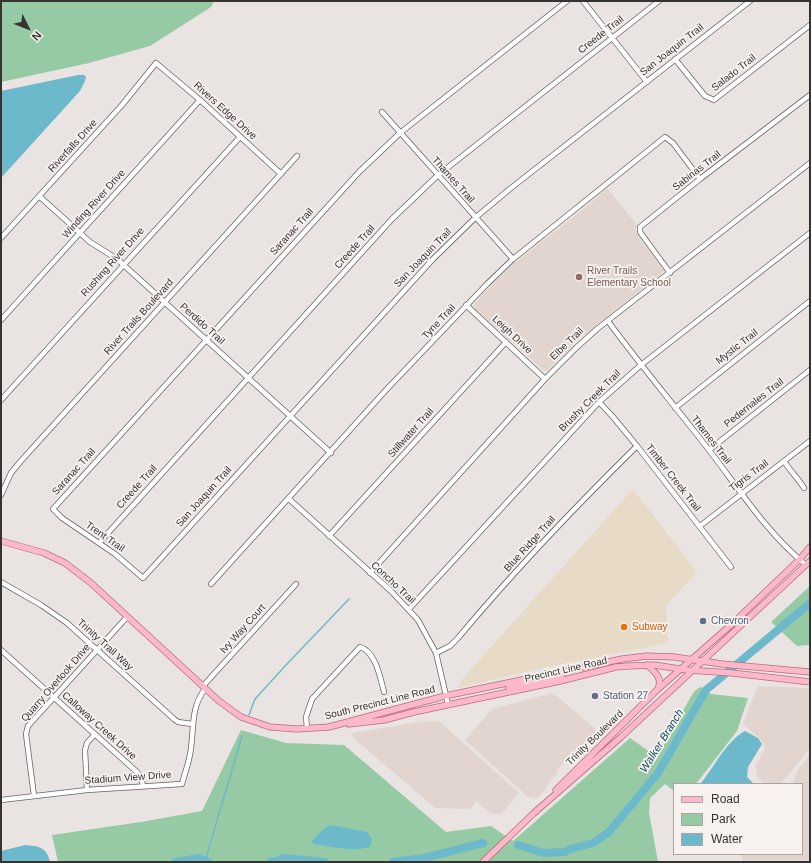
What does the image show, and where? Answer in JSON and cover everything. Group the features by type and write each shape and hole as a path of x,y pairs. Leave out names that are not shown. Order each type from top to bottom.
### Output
{"main road":[{"name":"South Precinct Line Road","path":"1,541 44,553 64,563 91,583 219,701 242,717 270,727 288,729 329,727 445,696 563,670 622,659 647,656 674,657 703,661"},
{"name":"Trinity Boulevard","path":"534,814 569,776 658,689 731,625 800,559 810,547"},
{"name":"Trinity Boulevard","path":"483,862 534,814 621,737 808,563"},
{"path":"703,661 810,672"},
{"path":"646,665 660,678 658,689"},
{"name":"Precinct Line Road","path":"329,727 384,720 448,704 580,677 616,667 646,665 810,682"},
{"path":"579,667 580,677"},
{"path":"500,694 507,689 561,676 563,670"}],"street":[{"name":"Saranac Trail","path":"58,504 359,172 400,133 567,1"},
{"path":"583,1 647,82"},
{"name":"Creede Trail","path":"99,543 392,219 437,176 659,1"},
{"name":"San Joaquin Trail","path":"150,571 419,274 475,218 511,188 750,1"},
{"name":"Salado Trail","path":"675,59 705,96 714,100 810,25"},
{"name":"Rivers Edge Drive","path":"156,63 200,100 281,174"},
{"name":"Riverfalls Drive","path":"1,238 122,104 156,63"},
{"name":"Sabinas Trail","path":"670,273 640,232 640,227 810,95"},
{"name":"Winding River Drive","path":"1,320 200,100"},
{"name":"Thames Trail","path":"382,112 437,176 513,259"},
{"name":"Rushing River Drive","path":"1,400 240,137"},
{"name":"Tyne Trail","path":"211,584 331,453 386,390 466,305 513,259 665,137 673,143 700,179"},
{"name":"River Trails Boulevard","path":"1,495 3,486 20,462 297,156"},
{"name":"Elbe Trail","path":"370,573 544,379 576,348 608,320 810,163"},
{"name":"Perdido Trail","path":"39,196 90,242 111,254 331,453"},
{"name":"Brushy Creek Trail","path":"409,609 599,402 641,365 810,232"},
{"name":"Mystic Trail","path":"675,408 810,301"},
{"name":"Leigh Drive","path":"466,305 544,379"},
{"name":"Thames Trail","path":"608,320 641,365 709,450 771,532 800,559 808,563"},
{"name":"Stillwater Trail","path":"329,536 506,342"},
{"name":"Pedernales Trail","path":"709,450 810,370"},
{"name":"Timber Creek Trail","path":"599,402 637,446 731,567"},
{"name":"Tigris Trail","path":"700,526 810,440"},
{"name":"Blue Ridge Trail","path":"436,653 450,646 458,638 542,544 599,483 637,446"},
{"path":"784,461 788,468 796,475 804,488"},
{"name":"Concho Trail","path":"289,499 409,609 424,630 436,653 448,704"},
{"name":"Trent Trail","path":"58,504 53,509 62,518 115,554 143,578 150,571"},
{"name":"Trinity Trail Way","path":"1,582 62,620 178,722 192,724"},
{"name":"Ivy Way Court","path":"204,687 296,584"},
{"name":"Quarry Overlook Drive","path":"34,796 26,730 127,617"},
{"path":"307,728 306,717 312,699 360,647 368,652 374,661 384,692"},
{"name":"Calloway Creek Drive","path":"1,650 138,772 143,786"},
{"name":"Stadium View Drive","path":"1,800 87,790 182,784 191,748 192,724 195,707 204,687"},
{"path":"87,790 85,750 87,743 95,734"}],"shaded area":[{"name":"River Trails Elementary School","path":"607,188 637,225 635,230 638,236 664,271 578,340 547,371 543,370 475,309 474,304 494,282 516,262 590,204"},
{"path":"633,489 697,572 666,606 668,643 552,666 457,688 463,678"},
{"path":"758,686 810,688 810,748 782,783 764,783 757,777 755,767 765,748 762,741 743,723"},
{"path":"553,693 599,732 579,752 576,750 557,770 556,775 551,779 545,790 536,799 528,797 465,740 492,709"},
{"path":"426,721 439,721 519,793 505,810 499,814 490,813 476,801 470,809 435,808 351,736 352,733"},
{"path":"810,754 810,862 743,862 741,855 803,855 803,783 792,783 798,770"}],"green space":[{"path":"1,1 214,1 211,7 150,46 89,63 1,82"},
{"path":"810,586 810,645 797,646 771,622"},
{"path":"701,687 711,694 748,698 737,731 697,783 673,783 673,790 665,784 650,798 649,812 658,862 58,862 52,835 141,822 202,811 241,730 286,743 344,745 446,832 491,826 513,841 630,738 657,757 693,693"}],"water":[{"path":"84,75 86,77 80,91 1,178 1,91"},
{"path":"745,731 758,738 762,744 748,767 747,777 753,783 701,783 726,748 738,735"},
{"path":"330,825 367,832 372,839 370,847 349,849 314,844 312,841 322,830"},
{"path":"25,845 38,847 44,850 49,857 50,862 1,862 1,851"}],"waterway":[{"path":"249,715 255,699 349,599"},
{"name":"Walker Branch","path":"518,845 544,853 564,852 593,843 609,832 658,773 706,690 810,603"},
{"path":"205,861 242,736"},
{"name":"Walker Branch","path":"393,862 424,858 483,843"},
{"name":"Walker Branch","path":"176,862 199,858 208,862"},
{"name":"Walker Branch","path":"281,859 285,858 324,862"}],"place":[{"name":"River Trails Elementary School","path":"579,277"},
{"name":"Chevron","path":"703,621"},
{"name":"Subway","path":"624,627"},
{"name":"Station 27","path":"595,696"}]}
